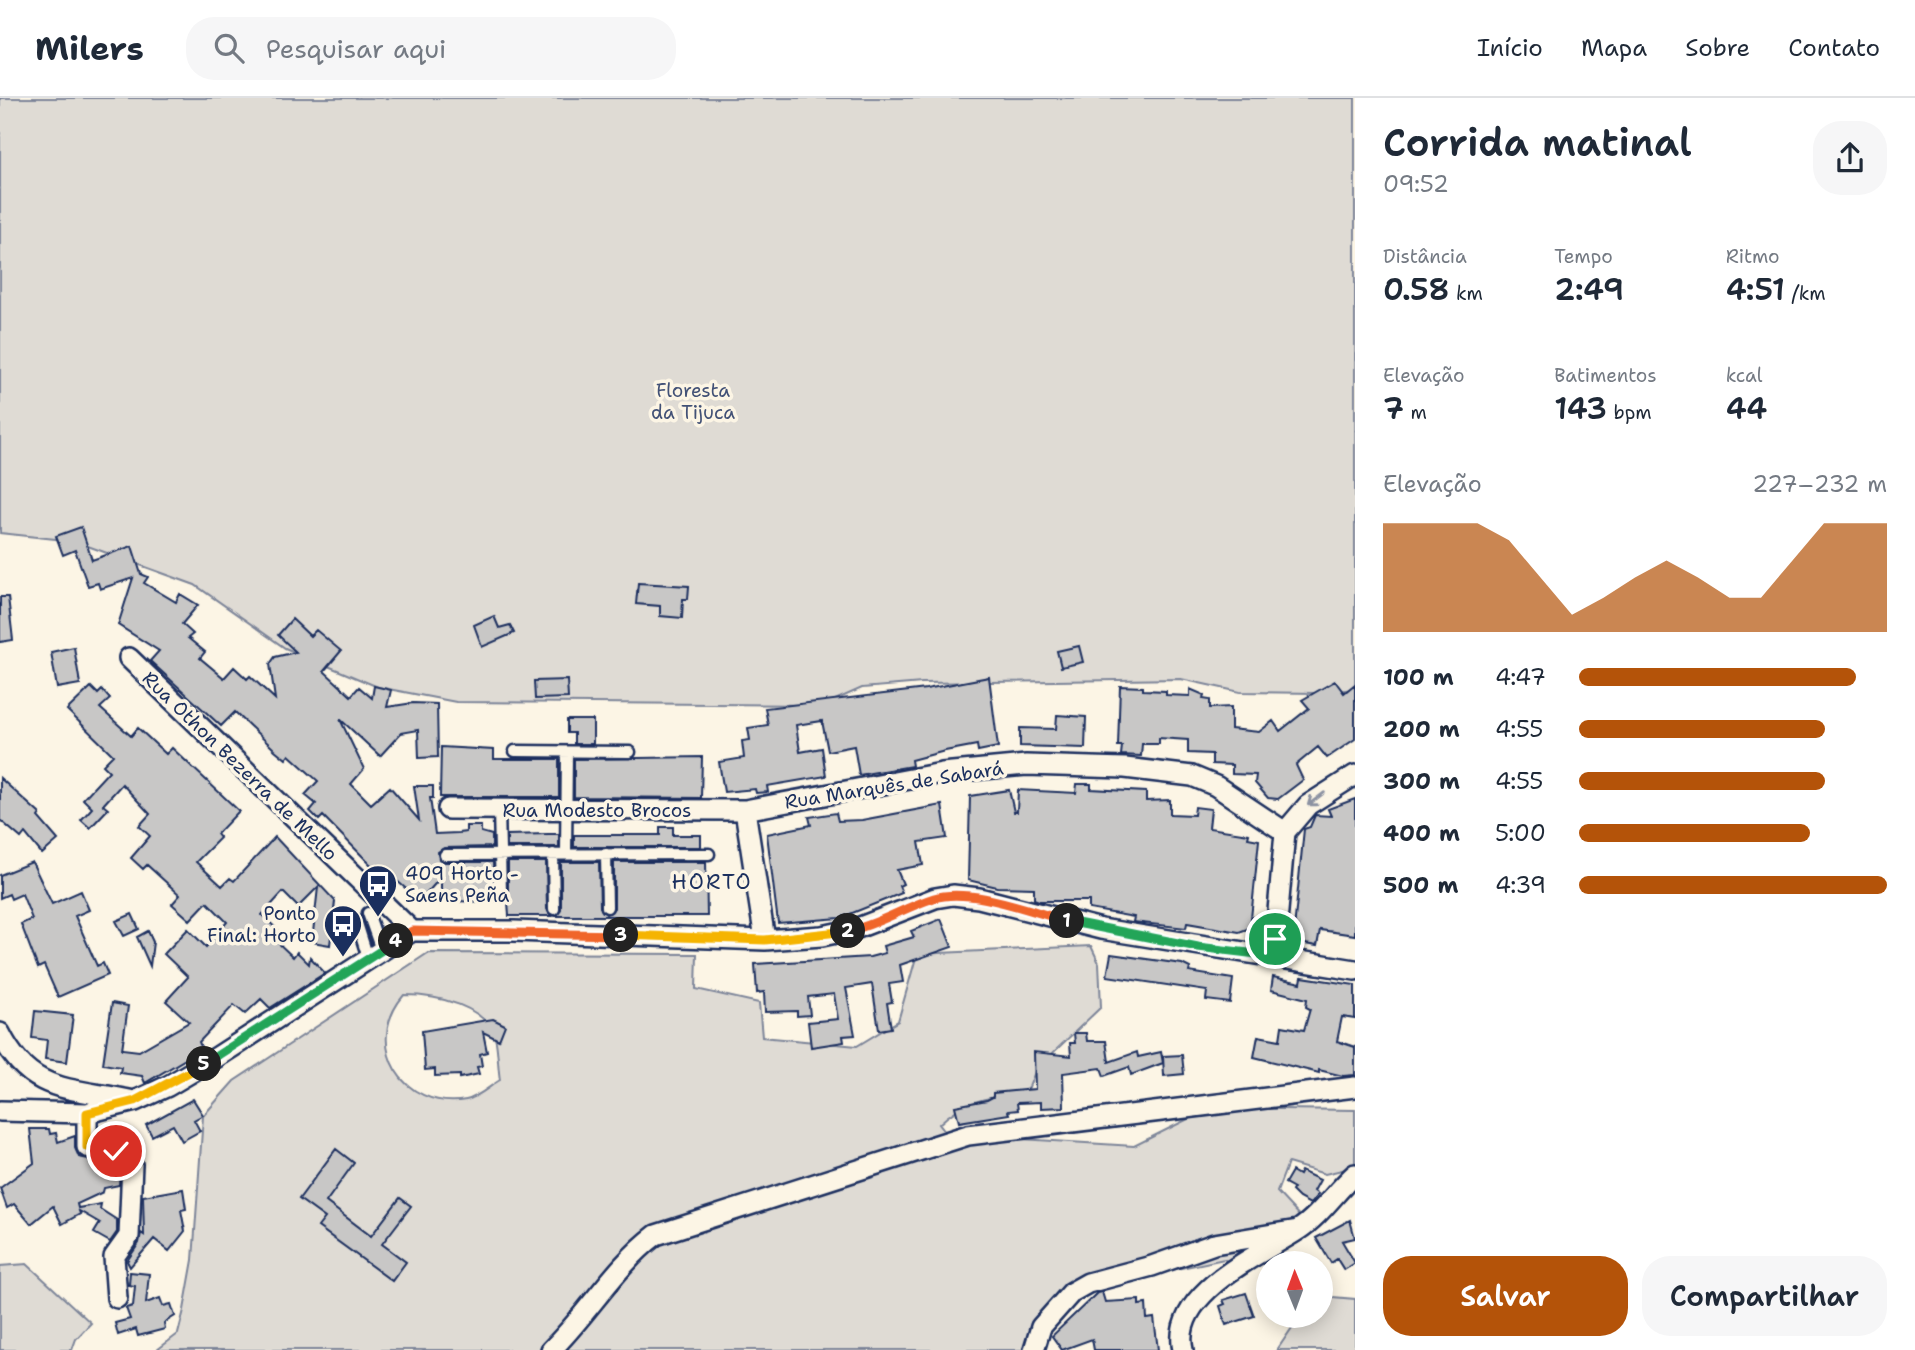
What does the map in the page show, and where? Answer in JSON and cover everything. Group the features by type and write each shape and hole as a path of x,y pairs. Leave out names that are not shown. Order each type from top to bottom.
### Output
{"street":[{"name":"Rua Othon Bezerra de Mello","path":"129,658 362,887 412,931"},
{"name":"Rua Marquês de Sabará","path":"745,810 942,773 1026,765 1125,768 1192,776 1216,786 1285,832"},
{"path":"1274,956 1285,832 1308,805 1355,775"},
{"name":"Rua Modesto Brocos","path":"448,808 745,810"},
{"path":"745,810 765,940"},
{"path":"0,1111 87,1113 135,1101 168,1086 217,1057 412,931 514,931 765,940 822,936 855,929 935,898 953,895 979,898 1101,929 1355,970"},
{"path":"0,1033 23,1069 46,1083 135,1101"},
{"path":"551,1350 573,1329 638,1250 656,1236 968,1135 1355,1087"},
{"path":"87,1113 88,1148 120,1152 132,1164 129,1236 114,1257 117,1298"},
{"path":"1183,1350 1181,1339 1184,1321 1194,1307 1242,1262 1298,1230 1355,1174"},
{"path":"1034,1350 1041,1327 1072,1292 1088,1283 1152,1266 1214,1244 1298,1230"}],"lane":[{"path":"514,751 631,752"},
{"path":"566,854 567,752"},
{"path":"499,809 501,894"},
{"path":"553,854 554,909"},
{"path":"606,854 607,907"},
{"path":"445,855 709,854"},
{"path":"368,913 375,954"},
{"path":"356,920 375,954"}],"green space":[{"name":"Floresta da Tijuca","path":"0,98 1355,98 1355,689 1317,693 1240,692 1181,679 922,683 862,688 824,705 456,702 378,687 285,648 195,585 74,541 0,533"},
{"path":"1091,946 1099,963 1101,1007 1036,1069 1027,1092 969,1104 939,1124 952,1141 1021,1139 1134,1146 1210,1108 1355,1110 1355,1167 1325,1174 1288,1163 1277,1192 1304,1221 1269,1251 1256,1251 1256,1263 1243,1274 1224,1259 1081,1289 1030,1350 157,1350 178,1334 184,1310 193,1260 203,1116 234,1081 428,953 697,954 696,989 759,1003 762,1037 857,1046 898,1021 917,954","holes":["404,995 430,997 472,1011 491,1029 496,1042 500,1080 470,1099 443,1101 423,1095 407,1085 395,1070 388,1053 387,1034 392,1014"]},
{"path":"27,1264 91,1323 76,1339 72,1350 0,1350 0,1266"},
{"path":"1334,1297 1355,1299 1355,1350 1277,1350 1292,1328 1334,1328"}],"building":[{"path":"81,527 92,560 132,546 141,574 148,577 144,583 176,602 180,594 198,605 182,624 193,634 188,638 205,652 200,658 224,678 234,667 247,679 250,676 275,699 270,664 275,657 296,652 278,635 292,619 310,636 316,630 341,651 324,671 351,696 359,687 372,698 374,686 391,690 387,707 413,703 437,704 438,757 419,758 418,730 401,733 380,756 340,719 364,769 351,784 371,804 390,787 419,820 414,786 433,786 433,798 430,798 435,834 466,832 466,826 481,826 481,832 492,835 492,847 444,848 438,852 439,859 445,862 493,862 494,895 500,901 508,895 508,862 546,862 547,909 552,916 509,916 508,902 441,901 441,877 420,901 379,865 375,869 323,816 319,820 310,811 316,804 305,795 318,781 289,755 286,759 275,750 235,712 221,726 150,661 159,651 118,625 133,578 100,589 98,583 88,586 75,550 63,555 56,536"},
{"path":"638,583 689,586 688,599 683,599 682,618 660,616 660,606 636,604"},
{"path":"0,597 8,597 13,640 0,642"},
{"path":"494,616 499,628 510,625 514,633 482,647 474,625"},
{"path":"1079,646 1083,662 1061,667 1057,651"},
{"path":"74,647 80,684 57,688 51,652"},
{"path":"989,677 998,747 978,751 977,745 945,751 911,760 912,766 859,775 854,746 828,751 822,721 796,725 800,752 822,748 826,776 767,786 768,792 756,793 755,789 724,792 719,762 744,758 742,741 750,740 748,728 768,725 765,708 926,689"},
{"path":"567,680 568,698 535,699 534,681"},
{"path":"1335,681 1344,693 1355,684 1355,739 1327,758 1318,747 1296,765 1303,780 1278,799 1268,798 1255,783 1256,775 1232,774 1232,765 1212,764 1212,754 1188,753 1188,740 1159,738 1159,744 1142,744 1141,756 1121,755 1122,746 1118,746 1120,686 1166,691 1166,695 1190,696 1190,689 1204,695 1203,699 1210,700 1210,708 1231,707 1231,729 1259,732 1273,721 1280,731 1309,708 1302,700"},
{"path":"91,687 98,694 102,690 110,699 100,708 131,736 138,728 166,754 172,748 239,811 217,834 220,838 196,862 222,886 230,878 234,881 275,837 335,901 330,945 312,942 318,887 298,907 283,892 262,915 281,933 275,940 293,957 297,952 309,964 310,957 325,973 270,1008 261,999 245,1014 234,1005 199,1042 202,1049 145,1083 142,1076 120,1073 121,1067 103,1064 112,1003 128,1006 122,1049 139,1051 189,1022 166,1001 188,977 164,954 188,929 206,947 227,922 207,902 190,920 172,904 180,895 147,865 143,869 131,858 150,836 139,826 150,814 122,784 103,805 108,809 90,828 81,820 92,808 83,799 109,771 103,765 113,755 67,710"},
{"path":"1057,715 1086,717 1085,748 1020,746 1020,728 1056,729"},
{"path":"567,720 593,720 593,744 574,744 574,733 567,733"},
{"path":"441,747 494,750 494,759 559,759 559,797 440,797"},
{"path":"702,757 701,798 574,797 574,759"},
{"path":"0,778 40,814 38,817 58,840 42,854 25,833 21,838 0,820"},
{"path":"1077,784 1091,784 1091,789 1146,792 1146,801 1170,800 1170,814 1194,815 1195,807 1211,809 1209,828 1249,834 1248,838 1259,840 1250,928 1239,932 1187,923 1186,928 1133,922 1134,917 1089,909 1089,901 1039,901 1034,899 1034,888 997,887 968,880 970,796 1009,790 1014,812 1017,812 1018,790 1076,793"},
{"path":"1355,799 1355,935 1320,930 1317,946 1305,944 1294,929 1304,829 1310,827 1315,815 1331,816 1328,809"},
{"path":"942,805 947,838 919,842 923,865 897,870 903,884 899,886 902,893 840,918 778,923 767,834 811,825 809,817 836,813 838,821 862,820"},
{"path":"660,827 673,827 673,835 701,835 701,847 574,847 574,835 660,835"},
{"path":"559,834 559,847 507,847 507,835"},
{"path":"32,862 52,904 81,891 89,910 75,916 97,966 103,963 108,975 58,997 44,965 38,968 21,924 32,919 22,894 11,899 9,894 0,898 0,875"},
{"path":"561,862 599,862 600,907 606,914 614,908 614,862 706,862 707,916 556,916 561,909"},
{"path":"132,914 139,929 124,936 116,921"},
{"path":"941,919 952,947 900,965 903,982 889,984 892,1002 887,1003 891,1028 879,1030 872,984 846,988 855,1035 843,1036 844,1042 811,1047 808,1022 838,1019 834,994 808,997 810,1015 797,1016 797,1011 765,1012 764,992 757,993 755,964 870,957 885,953 883,946 914,937 911,931"},
{"path":"148,931 153,942 150,966 137,937"},
{"path":"1111,954 1182,964 1190,968 1189,972 1233,979 1230,1003 1206,1000 1207,991 1107,976"},
{"path":"1273,977 1301,983 1302,977 1355,985 1355,1019 1342,1017 1337,1041 1355,1047 1355,1075 1343,1076 1319,1070 1319,1073 1254,1057 1258,1036 1280,1040 1282,1026 1304,1030 1310,1009 1306,1007 1307,999 1271,990"},
{"path":"35,1011 73,1015 67,1062 45,1059 47,1040 32,1038"},
{"path":"493,1019 505,1025 499,1040 483,1032 487,1052 480,1054 482,1066 477,1067 479,1074 460,1078 460,1075 435,1076 435,1069 425,1070 422,1031"},
{"path":"1074,1033 1086,1033 1087,1041 1106,1041 1109,1062 1137,1052 1138,1057 1161,1052 1163,1063 1131,1075 1129,1067 1104,1076 1101,1068 1063,1073 1064,1107 1041,1108 1041,1102 1017,1103 1018,1110 1008,1111 1009,1114 959,1122 955,1106 987,1100 993,1097 993,1093 1035,1089 1034,1052 1071,1056 1070,1043 1075,1043"},
{"path":"1182,1055 1184,1074 1164,1076 1163,1056"},
{"path":"193,1099 203,1115 194,1120 200,1131 182,1141 173,1125 152,1136 146,1125"},
{"path":"30,1129 49,1129 50,1134 56,1133 58,1142 75,1136 75,1148 79,1157 113,1164 120,1169 119,1185 104,1188 103,1192 77,1204 78,1208 101,1204 100,1209 117,1220 117,1232 110,1242 94,1233 100,1223 79,1211 80,1214 62,1224 53,1206 31,1224 14,1204 7,1208 0,1188 34,1163"},
{"path":"336,1149 354,1163 326,1202 371,1236 400,1198 411,1206 382,1244 406,1262 392,1281 318,1227 325,1218 299,1199"},
{"path":"1292,1171 1299,1175 1301,1171 1320,1180 1314,1191 1318,1194 1310,1204 1299,1198 1292,1191 1294,1188 1285,1183"},
{"path":"183,1189 186,1209 181,1210 185,1231 169,1251 154,1239 130,1267 127,1261 139,1243 141,1233 144,1235 143,1196"},
{"path":"1350,1220 1355,1238 1342,1241 1355,1263 1344,1270 1337,1259 1334,1261 1334,1251 1324,1251 1316,1238"},
{"path":"130,1272 149,1274 146,1303 160,1298 163,1306 171,1304 175,1316 164,1323 165,1329 138,1336 136,1329 118,1335 115,1323 130,1319 126,1308 133,1306 135,1286 129,1285"},
{"path":"1102,1292 1105,1302 1139,1300 1139,1305 1146,1304 1147,1319 1154,1318 1158,1350 1094,1350 1092,1339 1062,1350 1052,1336 1097,1293"},
{"path":"1246,1293 1254,1316 1226,1325 1220,1306 1225,1304 1223,1300"}],"place":[{"name":"409 Horto - Saens Peña","path":"378,918"},
{"name":"Ponto Final: Horto","path":"343,958"}],"district":[{"name":"HORTO","path":"712,882"}],"route":[{"path":"116,1151 87,1147 87,1113 135,1101 168,1086 412,931 514,931 765,940 822,936 855,929 935,898 953,895 979,898 1101,929 1198,947 1274,956 1275,939"}]}
